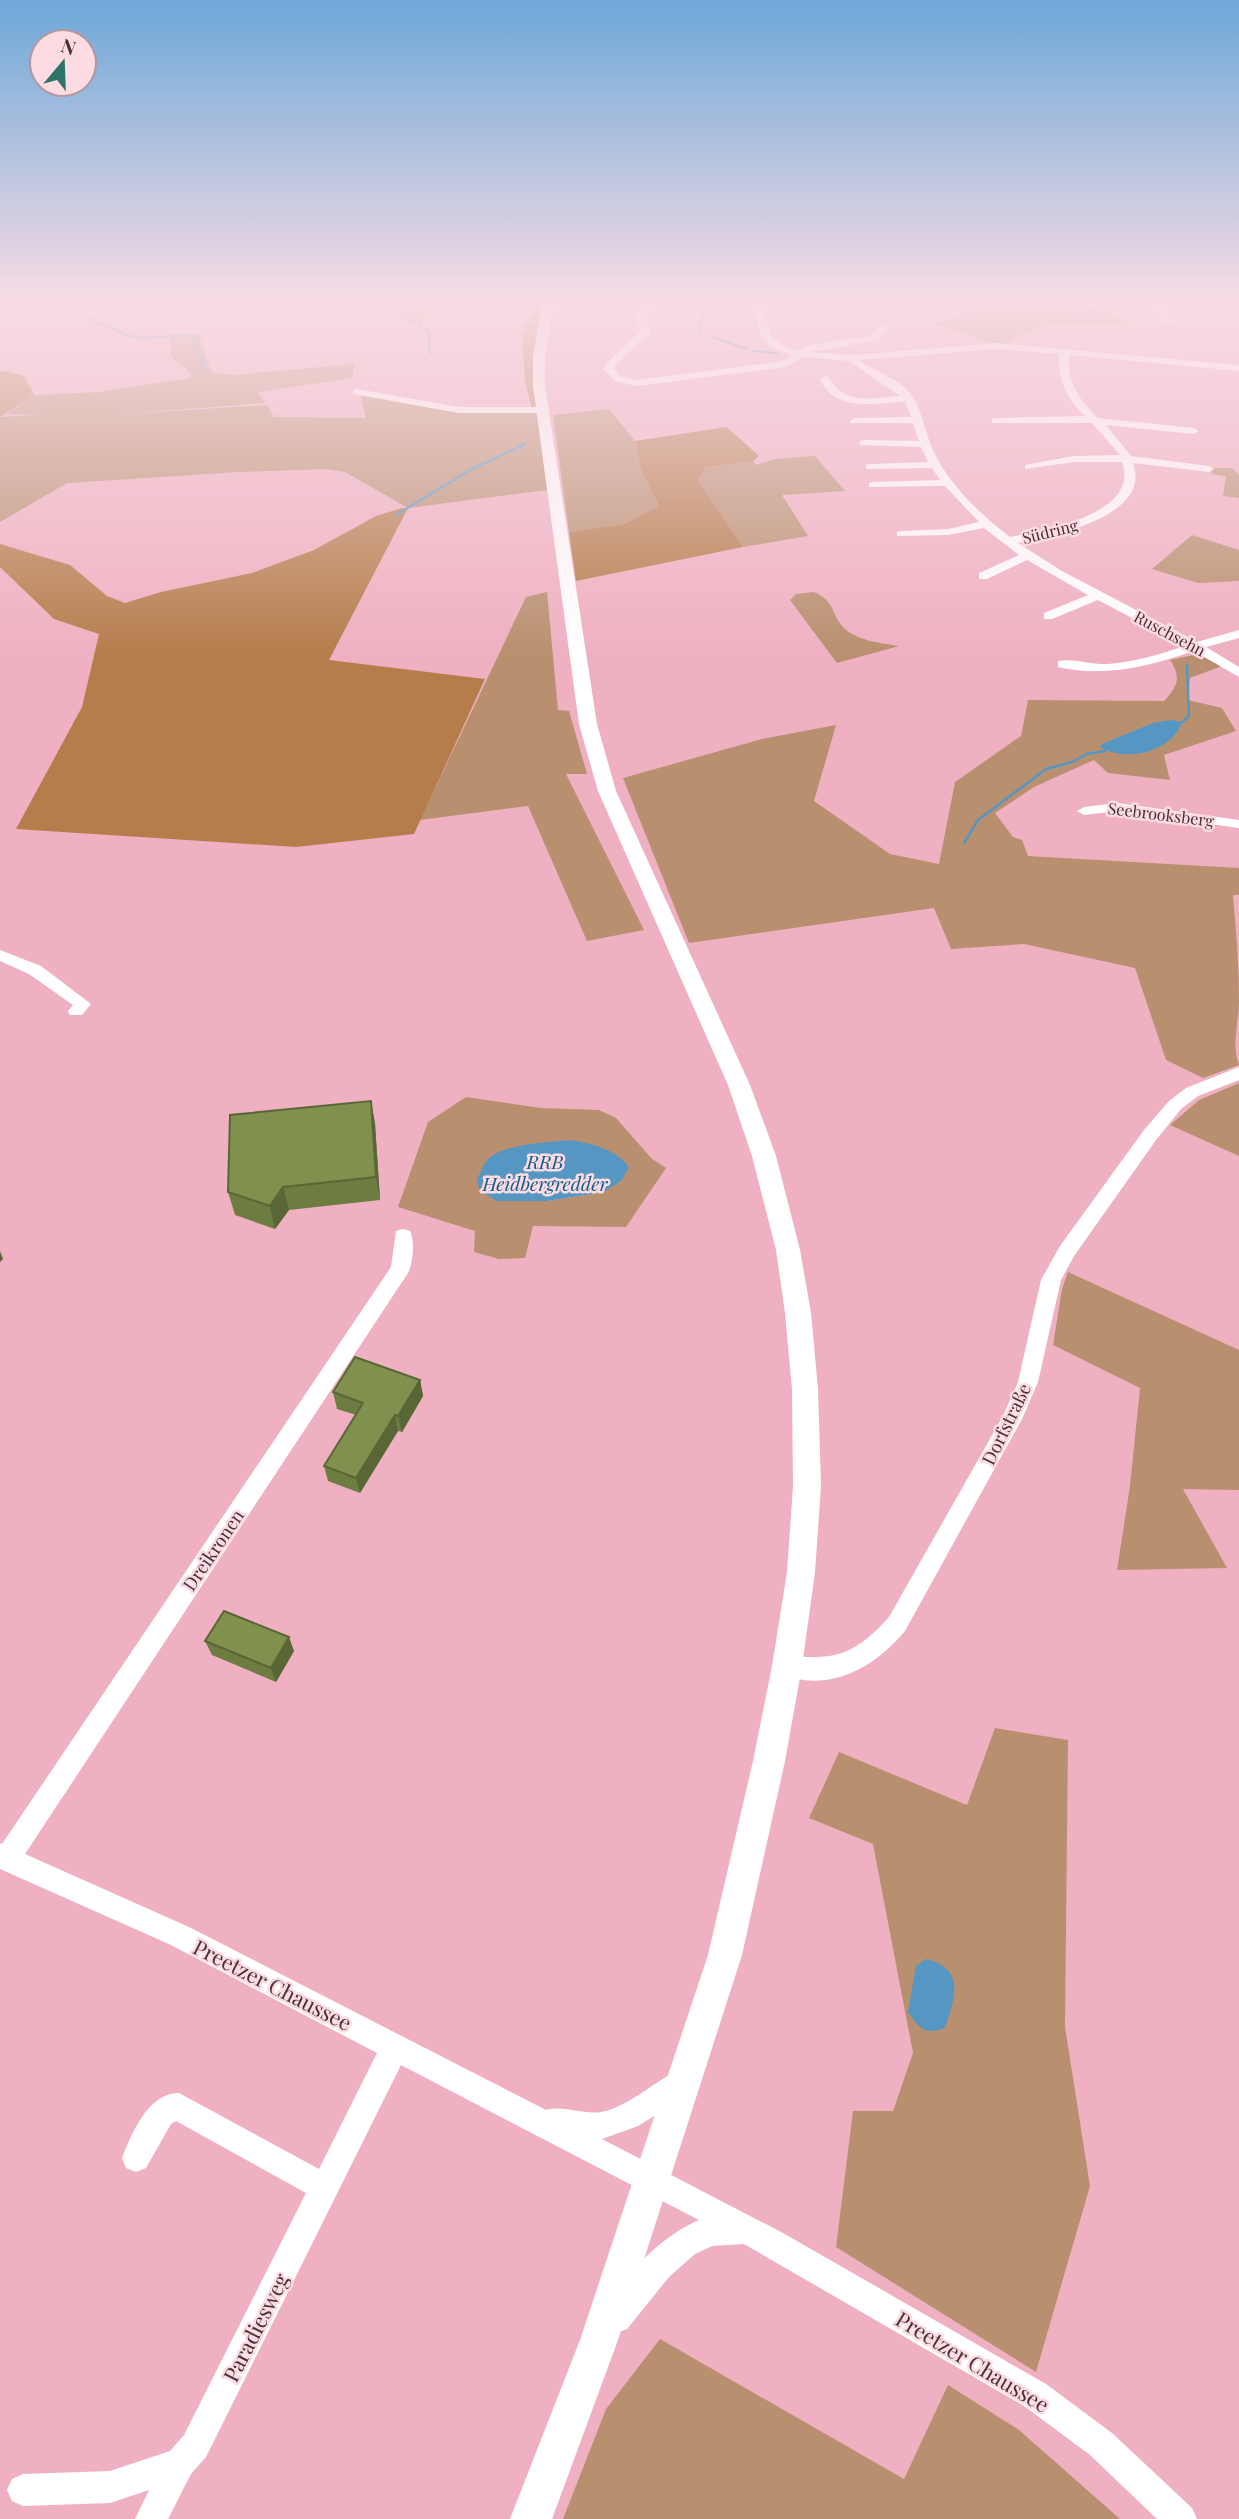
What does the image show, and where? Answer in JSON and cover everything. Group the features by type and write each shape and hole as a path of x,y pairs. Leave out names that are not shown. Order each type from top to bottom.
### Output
{"main road":[{"path":"531,2519 599,2340 725,1955 769,1761 787,1666 801,1572 807,1486 798,1313 788,1250 764,1156 739,1086 607,791 588,724 543,420"}],"street":[{"path":"855,421 916,420"},
{"name":"Südring","path":"916,420 925,444 948,483 1008,541 1069,578"},
{"path":"996,421 1093,420 1194,431"},
{"path":"1093,420 1127,459"},
{"path":"864,443 925,444"},
{"path":"1029,467 1063,460 1127,459 1209,469"},
{"name":"Südring","path":"1008,541 1062,531 1104,512 1121,498 1129,485 1130,470 1127,459"},
{"path":"870,467 936,465"},
{"path":"873,485 948,483"},
{"path":"901,534 948,532 988,524"},
{"path":"983,576 1028,555"},
{"name":"Ruschsehn","path":"1069,578 1198,646 1239,673"},
{"path":"1048,616 1100,595"},
{"path":"1063,664 1111,668 1165,657 1239,634"},
{"name":"Seebrooksberg","path":"1084,811 1118,807 1239,824"},
{"path":"0,955 35,970 83,1004 76,1011"},
{"name":"Dorfstraße","path":"787,1666 837,1668 876,1649 897,1624 1012,1419 1028,1382 1051,1280 1067,1251 1150,1135 1175,1105 1192,1093 1239,1073"},
{"name":"Dreikronen","path":"4,1857 401,1268 403,1236"},
{"name":"Preetzer Chaussee","path":"4,1857 180,1936 746,2229 1035,2395 1101,2444 1181,2519"},
{"name":"Paradiesweg","path":"151,2519 180,2463 195,2445 395,2047"},
{"name":"Preetzer Chaussee","path":"542,2123 600,2126 628,2116 685,2080"},
{"path":"136,2158 161,2114 169,2107 179,2107 325,2188"},
{"path":"599,2340 657,2266 677,2250 709,2231 746,2229"},
{"path":"23,2490 110,2487 180,2463"}],"shaded area":[{"path":"0,420 538,420 547,490 408,508 345,472 326,469 238,472 67,483 0,522"},
{"path":"554,420 618,420 635,441 641,470 659,506 624,524 569,532"},
{"path":"727,427 759,456 753,461 706,467 698,480 743,547 576,581 569,532 624,524 659,506 641,470 635,441"},
{"path":"815,456 845,491 782,495 808,536 743,547 698,480 706,467 753,461 756,465 774,459"},
{"path":"1212,468 1232,468 1239,475 1239,498 1223,496 1226,476 1211,474"},
{"path":"408,508 329,660 485,679 414,834 296,847 16,829 82,707 99,634 54,619 0,567 0,544 70,565 107,596 125,603 161,592 252,573 314,550 376,516"},
{"path":"1192,535 1239,550 1239,581 1198,583 1152,569"},
{"path":"547,592 558,710 569,711 587,774 566,774 644,930 587,941 528,806 420,820 526,597"},
{"path":"814,592 830,604 841,624 851,633 870,641 899,646 837,663 790,600 796,594"},
{"path":"1198,654 1222,666 1190,678 1188,700 1222,708 1236,731 1164,755 1170,780 1108,773 1094,760 1034,787 995,813 1013,837 1022,840 1028,856 1239,868 1239,895 1233,895 1239,987 1236,1049 1239,1065 1203,1078 1166,1060 1135,968 1024,944 951,949 934,908 689,943 623,778 762,739 836,725 814,801 890,854 939,864 955,782 1021,736 1028,700 1164,701 1172,691 1177,677 1170,660"},
{"path":"1239,1083 1239,1156 1170,1125 1199,1100"},
{"path":"466,1097 541,1108 599,1110 616,1118 652,1159 666,1168 626,1227 533,1226 525,1258 499,1259 474,1252 475,1231 398,1207 428,1122","holes":["571,1140 628,1167 604,1192 547,1201 497,1201 489,1158 519,1147"]},
{"path":"1068,1272 1239,1350 1239,1490 1183,1489 1227,1568 1117,1570 1130,1486 1140,1388 1053,1345 1062,1289"},
{"path":"995,1728 1068,1740 1065,2027 1090,2186 1036,2372 836,2247 853,2111 893,2111 913,2053 873,1844 809,1818 839,1752 967,1805"},
{"path":"660,2339 904,2479 948,2385 1019,2430 1120,2519 563,2519 606,2409"}],"water":[{"path":"1170,720 1182,722 1177,732 1169,741 1147,752 1122,754 1100,747 1153,723"},
{"name":"RRB Heidbergredder","path":"571,1140 595,1146 617,1156 629,1167 622,1180 604,1192 547,1201 497,1201 480,1191 477,1180 486,1161 495,1154 527,1145"},
{"path":"926,1959 947,1970 954,1986 952,2006 945,2028 932,2031 919,2026 908,2012 916,1966"}],"building":[{"path":"371,1101 376,1177 283,1187 270,1206 228,1192 230,1115"},
{"path":"355,1357 420,1380 356,1478 324,1466 363,1403 333,1392"},
{"path":"224,1611 289,1637 271,1668 205,1641"}],"waterway":[{"path":"396,515 472,469 525,444"},
{"path":"1182,722 1189,716 1187,665"},
{"path":"964,843 978,820 1046,769 1072,762 1087,754 1105,751"}]}
